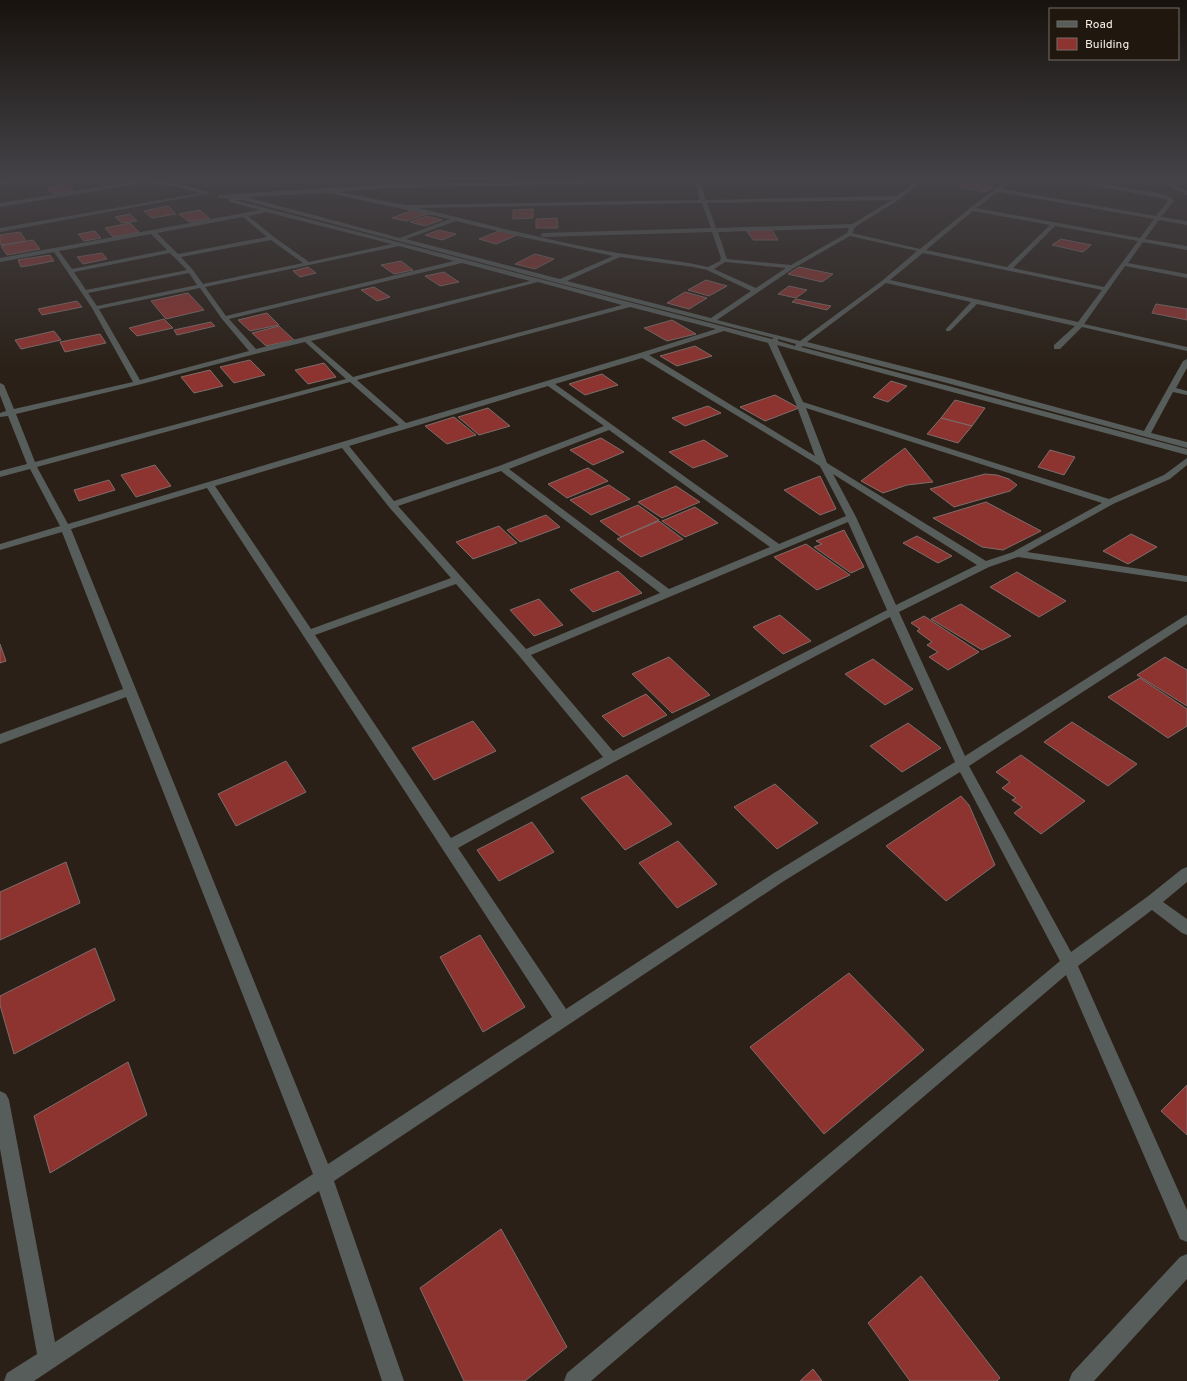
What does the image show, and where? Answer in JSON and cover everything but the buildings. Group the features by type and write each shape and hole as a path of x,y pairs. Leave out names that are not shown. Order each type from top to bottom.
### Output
{"street":[{"path":"0,260 97,242"},
{"path":"163,242 191,271 224,318 254,352"},
{"path":"176,256 248,242"},
{"path":"278,242 307,263"},
{"path":"95,308 397,242"},
{"path":"401,242 463,261 628,305 724,329 1187,452"},
{"path":"401,242 950,381 1187,444"},
{"path":"558,242 619,255 709,269 757,291"},
{"path":"719,242 724,258 723,260"},
{"path":"712,320 792,267 834,242"},
{"path":"885,242 1106,289"},
{"path":"794,348 885,281 932,242"},
{"path":"1008,269 1035,242"},
{"path":"1058,347 1080,325 1139,242"},
{"path":"1155,242 1187,248"},
{"path":"56,250 95,308 138,383"},
{"path":"69,270 172,251"},
{"path":"560,282 619,255"},
{"path":"709,269 723,260 792,267"},
{"path":"224,318 463,261"},
{"path":"1123,264 1187,276"},
{"path":"85,292 191,271"},
{"path":"0,415 138,383 538,280"},
{"path":"885,281 1187,349"},
{"path":"948,330 976,301"},
{"path":"0,474 628,305"},
{"path":"0,547 643,355 724,329"},
{"path":"772,342 778,337"},
{"path":"306,340 405,426"},
{"path":"772,342 800,404 823,464 851,517 962,764 1069,963 1187,1232"},
{"path":"643,355 725,406 771,432 985,565"},
{"path":"1146,434 1187,361"},
{"path":"549,383 778,548"},
{"path":"0,385 32,466 65,527 323,1176 393,1381"},
{"path":"1171,389 1187,393"},
{"path":"800,404 1110,502"},
{"path":"392,505 502,468 610,427"},
{"path":"343,444 392,505 524,654 611,758"},
{"path":"448,846 611,758 893,611 985,565 1017,554 1110,502 1167,477 1187,461"},
{"path":"502,468 667,593"},
{"path":"209,484 562,1019"},
{"path":"524,654 851,517"},
{"path":"1017,554 1187,579"},
{"path":"308,634 459,579"},
{"path":"15,1381 323,1176 779,877 962,764 1187,619"},
{"path":"0,739 130,691"},
{"path":"575,1381 1069,963 1152,902 1187,873"},
{"path":"1152,902 1187,928"},
{"path":"0,1100 48,1359"},
{"path":"1080,1381 1187,1264"}]}
